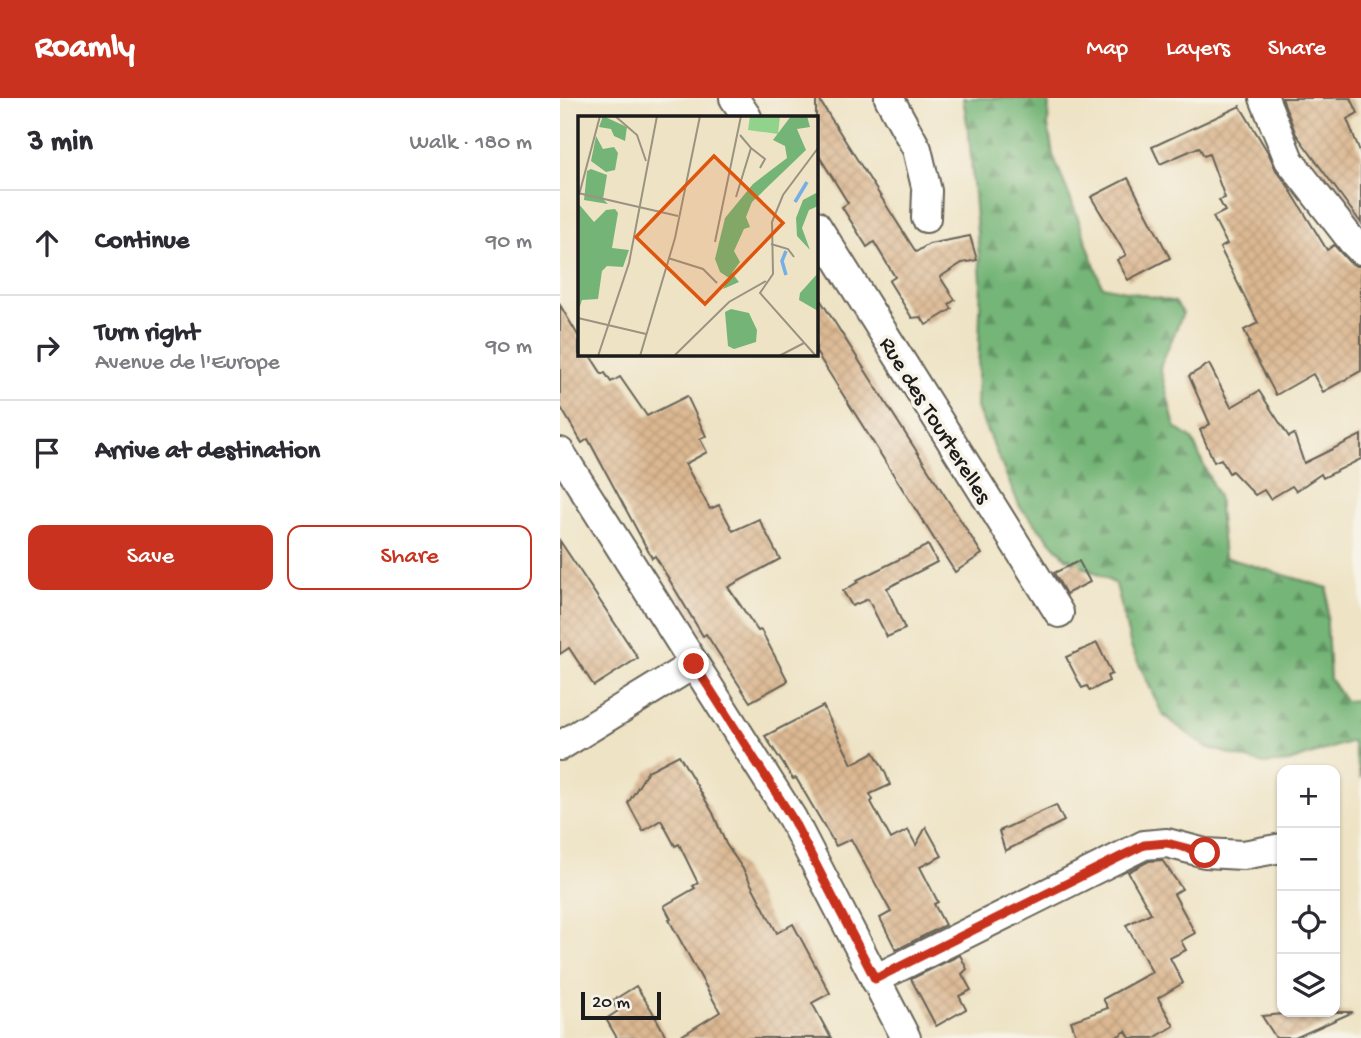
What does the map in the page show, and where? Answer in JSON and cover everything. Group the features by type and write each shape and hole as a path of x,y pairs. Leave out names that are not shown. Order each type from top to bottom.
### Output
{"street":[{"path":"734,98 746,116"},
{"path":"889,98 918,149 927,191 926,218"},
{"path":"1264,98 1289,160 1361,250"},
{"name":"Rue des Tourterelles","path":"817,227 1059,613"},
{"path":"560,452 792,818 906,1038"},
{"path":"560,746 694,664"},
{"path":"875,979 1144,845 1167,843 1205,853 1243,855 1277,849"}],"green space":[{"path":"963,98 1049,98 1048,126 1053,155 1102,286 1175,302 1183,313 1160,367 1175,427 1192,439 1218,497 1224,557 1328,588 1330,679 1345,701 1361,700 1361,779 1352,741 1289,762 1264,764 1206,747 1163,715 1131,647 1116,584 1066,558 1020,507 977,408 981,280 969,135"}],"building":[{"path":"818,98 916,252 929,244 970,236 977,260 962,263 940,277 955,300 949,304 952,309 926,325 921,317 912,318 889,281 895,277 874,242 867,247 842,207 848,203 817,153"},
{"path":"1282,98 1351,98 1358,113 1347,119 1361,154 1361,223 1296,134"},
{"path":"1240,106 1276,170 1327,250 1334,245 1349,262 1361,266 1361,371 1323,392 1313,374 1276,395 1248,343 1250,342 1244,330 1258,323 1220,248 1227,244 1213,217 1225,211 1219,200 1225,198 1209,154 1204,156 1199,147 1160,164 1152,147"},
{"path":"1128,178 1170,258 1128,280 1117,260 1126,255 1091,197"},
{"path":"817,295 982,554 955,572 817,354"},
{"path":"560,305 578,335 578,355 590,355 611,382 620,377 647,416 687,396 706,436 700,439 707,452 685,464 710,509 719,505 733,531 759,519 780,559 728,587 758,631 761,630 788,681 750,702 706,634 703,636 655,556 652,558 588,439 582,443 560,406"},
{"path":"1209,364 1231,407 1259,391 1289,437 1294,434 1304,463 1361,435 1361,459 1323,478 1321,474 1296,491 1292,486 1270,499 1264,490 1255,495 1232,471 1229,473 1221,459 1214,462 1200,430 1210,424 1189,376"},
{"path":"560,541 638,658 594,686 569,648 560,654"},
{"path":"928,545 937,562 887,588 905,629 887,637 868,599 852,606 843,591 858,582 857,580"},
{"path":"1079,561 1090,582 1066,594 1054,573"},
{"path":"1097,643 1112,674 1107,676 1109,681 1090,691 1087,686 1082,688 1066,657"},
{"path":"823,706 852,764 874,752 885,772 890,785 870,794 873,800 871,802 891,839 908,830 916,845 926,827 942,856 920,867 938,902 934,904 945,925 896,950 880,918 891,912 851,839 836,846 796,778 793,779 765,736"},
{"path":"679,755 777,933 793,924 830,993 812,1003 831,1038 678,1038 720,1012 669,920 671,919 664,906 695,888 693,886 698,883 679,844 675,846 661,820 643,831 628,803 648,771"},
{"path":"1056,805 1064,821 1005,851 999,831"},
{"path":"1162,860 1182,889 1174,894 1195,933 1181,941 1186,950 1170,958 1183,983 1158,998 1174,1026 1154,1038 1130,1038 1126,1031 1115,1038 1077,1038 1071,1021 1108,1008 1103,999 1152,972 1126,925 1151,913 1128,872 1149,861"},
{"path":"960,955 967,969 962,974 971,990 959,996 966,1009 936,1026 911,979"},
{"path":"636,986 667,1038 617,1038 606,1019 618,1011 612,1001"},
{"path":"1340,1012 1353,1012 1295,1038 1276,1038 1262,1016 1340,1017"}],"route":[{"path":"694,664 792,818 875,979 1144,845 1167,843 1205,853"}]}
